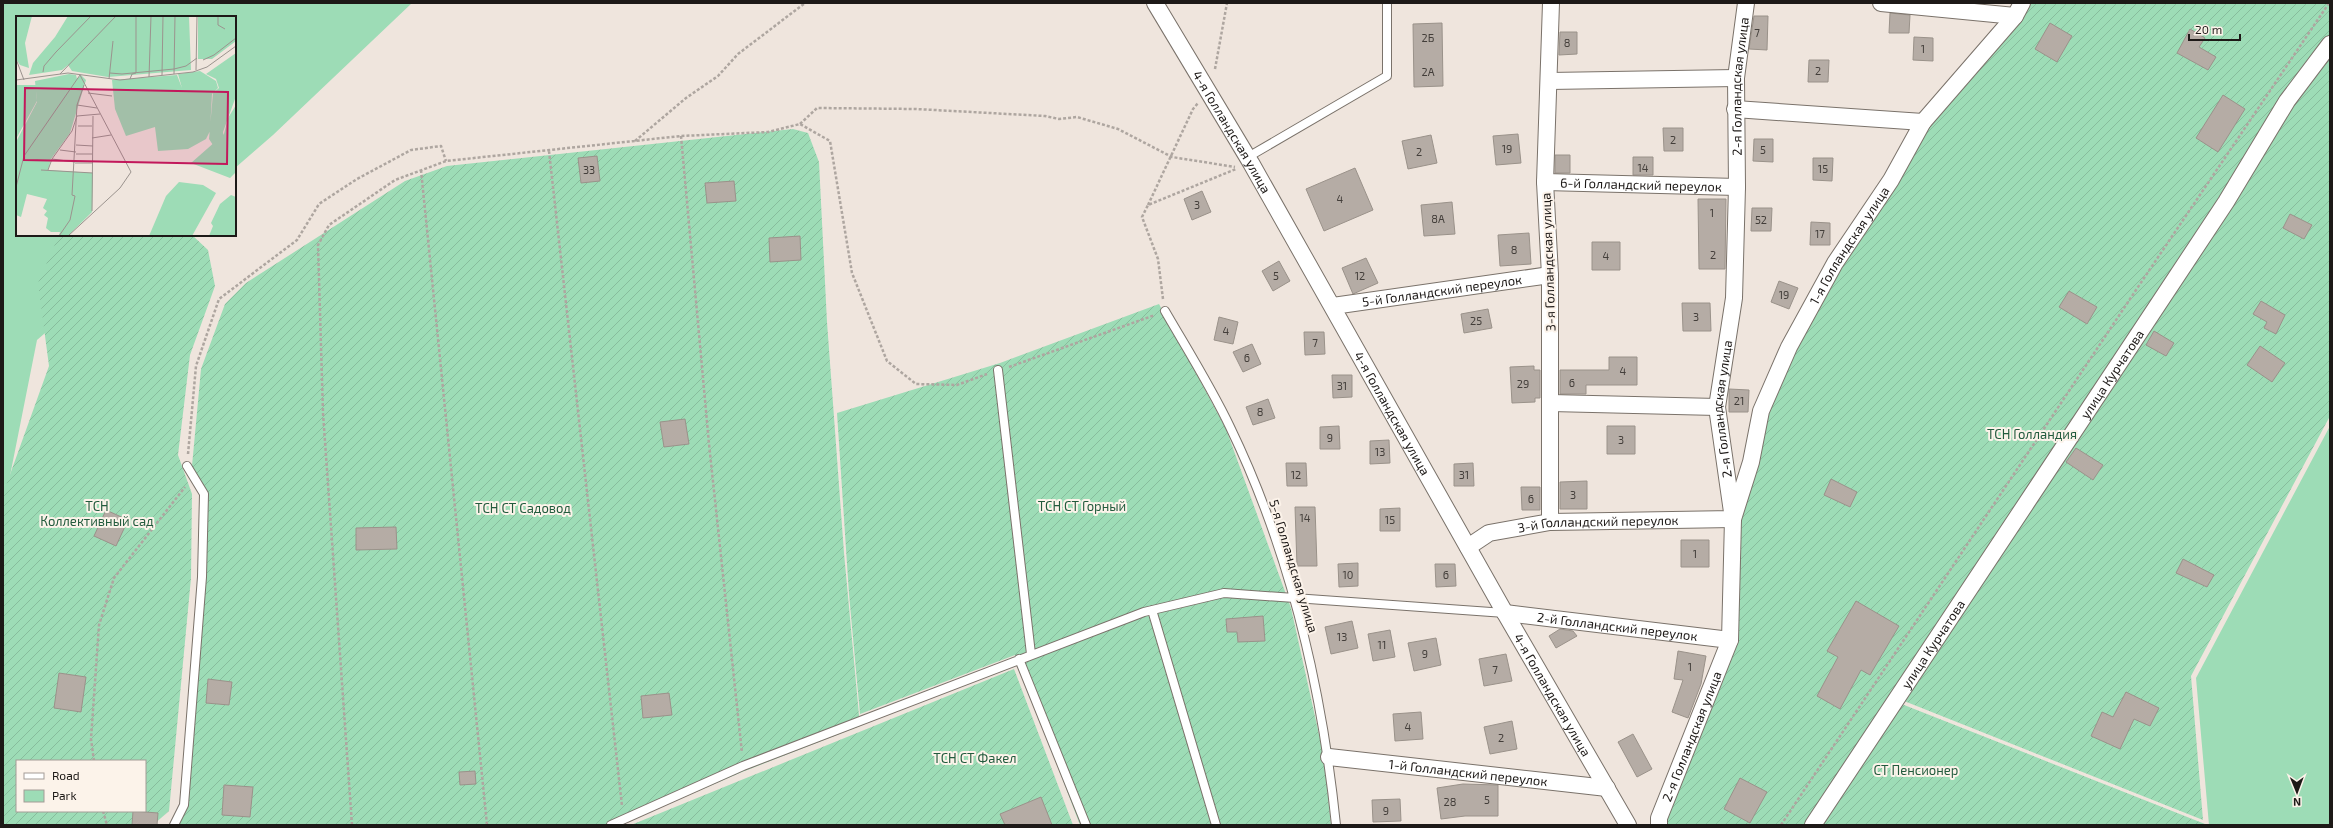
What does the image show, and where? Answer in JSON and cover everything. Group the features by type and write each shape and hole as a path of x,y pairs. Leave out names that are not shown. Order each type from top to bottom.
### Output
{"street":[{"name":"4-я Голландская улица","path":"1155,3 1208,92 1244,162 1333,306 1505,613 1628,825"},
{"name":"3-я Голландская улица","path":"1550,522 1550,275 1545,182 1551,3"},
{"name":"2-я Голландская улица","path":"1659,825 1659,818 1730,640 1733,519 1717,407 1734,298 1737,187 1735,108 1736,78 1746,3"},
{"path":"1881,3 2019,9"},
{"name":"1-я Голландская улица","path":"1733,519 1751,462 1762,411 1789,347 1835,263 1891,180 1923,122 2019,9"},
{"name":"улица Курчатова","path":"1813,825 2222,208 2287,101 2330,44"},
{"path":"1549,81 1736,78"},
{"path":"1735,108 1923,122"},
{"name":"6-й Голландский переулок","path":"1545,182 1737,187"},
{"name":"5-й Голландский переулок","path":"1333,306 1550,275"},
{"path":"1551,403 1717,407"},
{"name":"3-й Голландский переулок","path":"1468,547 1489,533 1550,522 1733,519"},
{"name":"2-й Голландский переулок","path":"1505,613 1730,640"},
{"name":"1-й Голландский переулок","path":"1329,757 1607,788"}],"lane":[{"path":"1244,162 1387,76 1387,3"},
{"name":"5-я Голландская улица","path":"1165,311 1230,426 1270,519 1294,599 1329,757 1336,825"},
{"path":"998,370 1031,654"},
{"path":"174,825 184,805 202,578 204,494 187,466"},
{"path":"611,825 744,766 1031,654 1152,610 1224,593 1505,613"},
{"path":"1152,610 1216,825"},
{"path":"1019,659 1086,825"}],"path":[{"path":"634,142 686,98 718,76 738,54 805,3"},
{"path":"800,124 830,141 852,273 887,361 916,384 957,385 1165,311 1158,259 1142,217 1172,157 1193,109 1208,92 1216,64 1227,3"},
{"path":"1782,825 2127,303 2329,3"},
{"path":"352,825 323,413 318,245 329,225 395,180 446,161 681,136 768,132 800,124 817,108 916,109 1038,116 1058,119 1077,117 1118,129 1172,157 1244,162"},
{"path":"681,136 709,444 744,766"},
{"path":"319,204 357,179 411,150 440,146 446,161"},
{"path":"549,151 624,819"},
{"path":"1148,205 1244,162"},
{"path":"421,170 487,825"},
{"path":"104,812 108,825"}],"green space":[{"path":"3,3 412,3 273,135 236,167 236,16 16,16 16,236 157,236 37,340 3,511"},
{"name":"ТСН Голландия","path":"2025,3 2330,3 2330,416 2191,676 2203,820 1894,697 1811,825 1660,825 1731,640 1734,520 1763,412 1805,321 1936,111"},
{"name":"ТСН СТ Садовод","path":"793,129 808,133 819,162 827,322 844,553 860,726 742,772 620,825 177,825 187,800 207,495 192,466 201,369 225,304 246,283 405,181 447,166"},
{"name":"ТСН Коллективный сад","path":"59,236 193,236 208,250 215,286 190,355 178,455 192,494 191,578 169,811 153,825 3,825 3,494 49,366 38,283"},
{"name":"ТСН СТ Горный","path":"1159,304 1226,429 1291,608 1324,757 1331,825 1080,825 1015,655 860,714 849,594 837,413 1000,363"},
{"path":"2330,426 2330,825 2209,825 2196,678"},
{"name":"ТСН СТ Факел","path":"1014,669 1073,825 631,825"},
{"name":"СТ Пенсионер","path":"1894,701 2205,824 2205,825 1814,825"}],"building":[{"path":"1890,13 1910,15 1909,33 1889,33"},
{"path":"1754,16 1768,16 1767,50 1749,49"},
{"path":"1442,23 1443,86 1414,87 1413,24"},
{"path":"2050,23 2072,36 2057,62 2035,49"},
{"path":"2190,29 2205,38 2199,47 2216,57 2208,70 2177,53"},
{"path":"1560,32 1577,32 1577,54 1559,55"},
{"path":"1914,37 1933,38 1933,61 1913,60"},
{"path":"1809,60 1829,60 1828,82 1808,82"},
{"path":"2223,95 2245,109 2218,152 2196,138"},
{"path":"1663,128 1683,128 1683,151 1664,151"},
{"path":"1518,134 1521,163 1496,165 1493,136"},
{"path":"1431,135 1437,163 1408,169 1402,141"},
{"path":"1754,139 1773,139 1773,162 1753,161"},
{"path":"1555,155 1570,155 1570,173 1555,173"},
{"path":"597,156 600,181 581,183 578,158"},
{"path":"1633,157 1653,157 1653,175 1633,175"},
{"path":"1813,158 1833,158 1832,181 1813,180"},
{"path":"1355,168 1373,210 1324,231 1306,189"},
{"path":"734,181 736,201 707,203 705,183"},
{"path":"1202,191 1211,212 1192,220 1184,199"},
{"path":"1698,199 1726,199 1725,269 1699,269"},
{"path":"1452,202 1455,234 1424,236 1421,205"},
{"path":"1752,208 1772,208 1771,231 1751,231"},
{"path":"2290,214 2312,225 2304,239 2283,228"},
{"path":"1811,222 1830,223 1830,245 1810,245"},
{"path":"1529,233 1531,264 1500,266 1498,235"},
{"path":"800,236 801,260 770,262 769,238"},
{"path":"1592,242 1620,242 1620,270 1592,270"},
{"path":"1366,258 1378,283 1353,294 1342,268"},
{"path":"1279,261 1290,281 1273,291 1262,271"},
{"path":"1779,281 1798,288 1789,309 1771,302"},
{"path":"2069,291 2097,307 2087,324 2059,307"},
{"path":"2261,301 2285,315 2276,334 2264,328 2267,322 2253,314"},
{"path":"1682,303 1710,303 1711,331 1683,331"},
{"path":"1488,309 1492,328 1464,333 1461,314"},
{"path":"1219,317 1238,322 1233,344 1214,340"},
{"path":"2154,331 2174,343 2166,356 2146,345"},
{"path":"1304,332 1324,332 1325,354 1305,355"},
{"path":"1252,344 1261,364 1243,372 1233,352"},
{"path":"2260,346 2285,363 2272,382 2247,365"},
{"path":"1609,357 1637,357 1637,385 1586,385 1586,394 1560,394 1560,370 1609,370"},
{"path":"1534,366 1534,370 1540,370 1540,398 1535,398 1535,402 1512,403 1510,367"},
{"path":"1332,375 1352,375 1352,397 1333,398"},
{"path":"1729,389 1749,390 1748,412 1729,412"},
{"path":"1268,399 1275,418 1253,425 1246,407"},
{"path":"685,419 689,444 664,447 660,422"},
{"path":"1339,426 1340,449 1320,449 1320,427"},
{"path":"1607,426 1635,426 1635,454 1607,454"},
{"path":"1389,440 1390,463 1370,464 1370,441"},
{"path":"2076,448 2103,465 2093,480 2066,462"},
{"path":"1286,463 1306,463 1307,486 1287,486"},
{"path":"1473,463 1474,486 1454,486 1454,464"},
{"path":"1831,479 1857,492 1850,507 1824,495"},
{"path":"1587,481 1587,509 1560,509 1560,482"},
{"path":"1521,487 1540,487 1540,510 1522,510"},
{"path":"1295,507 1315,507 1317,566 1297,566"},
{"path":"1400,508 1400,531 1380,531 1380,509"},
{"path":"106,510 128,520 116,546 94,536"},
{"path":"396,527 397,549 356,550 356,528"},
{"path":"1681,540 1709,540 1709,567 1681,567"},
{"path":"2183,559 2214,575 2207,587 2176,573"},
{"path":"1358,563 1358,586 1339,587 1338,564"},
{"path":"1435,564 1455,564 1456,586 1436,587"},
{"path":"1856,601 1899,626 1870,675 1861,670 1840,709 1817,696 1838,657 1827,651"},
{"path":"1263,616 1265,641 1238,642 1237,632 1227,632 1226,619"},
{"path":"1352,621 1358,648 1331,654 1325,627"},
{"path":"1560,629 1573,631 1577,636 1556,648 1549,636"},
{"path":"1390,630 1395,657 1373,661 1368,634"},
{"path":"1436,638 1441,665 1414,671 1408,643"},
{"path":"1678,651 1706,656 1701,684 1688,718 1672,712 1683,680 1674,679"},
{"path":"1506,654 1512,681 1484,686 1479,659"},
{"path":"59,673 86,677 81,712 54,708"},
{"path":"208,679 232,682 229,705 206,703"},
{"path":"2126,692 2159,708 2150,726 2134,719 2120,749 2091,736 2102,712 2113,717"},
{"path":"669,693 672,715 643,718 641,696"},
{"path":"1421,712 1423,739 1395,741 1393,714"},
{"path":"1512,721 1517,749 1490,754 1484,727"},
{"path":"1633,734 1652,769 1637,777 1618,742"},
{"path":"475,771 476,784 460,785 459,772"},
{"path":"1740,778 1767,792 1750,823 1724,809"},
{"path":"1463,784 1498,785 1498,816 1465,816 1441,819 1437,788"},
{"path":"224,785 253,787 250,817 222,815"},
{"path":"1041,797 1052,825 1005,825 1000,814"},
{"path":"1400,799 1401,821 1373,822 1372,800"},
{"path":"133,812 158,813 157,825 132,825"}]}
